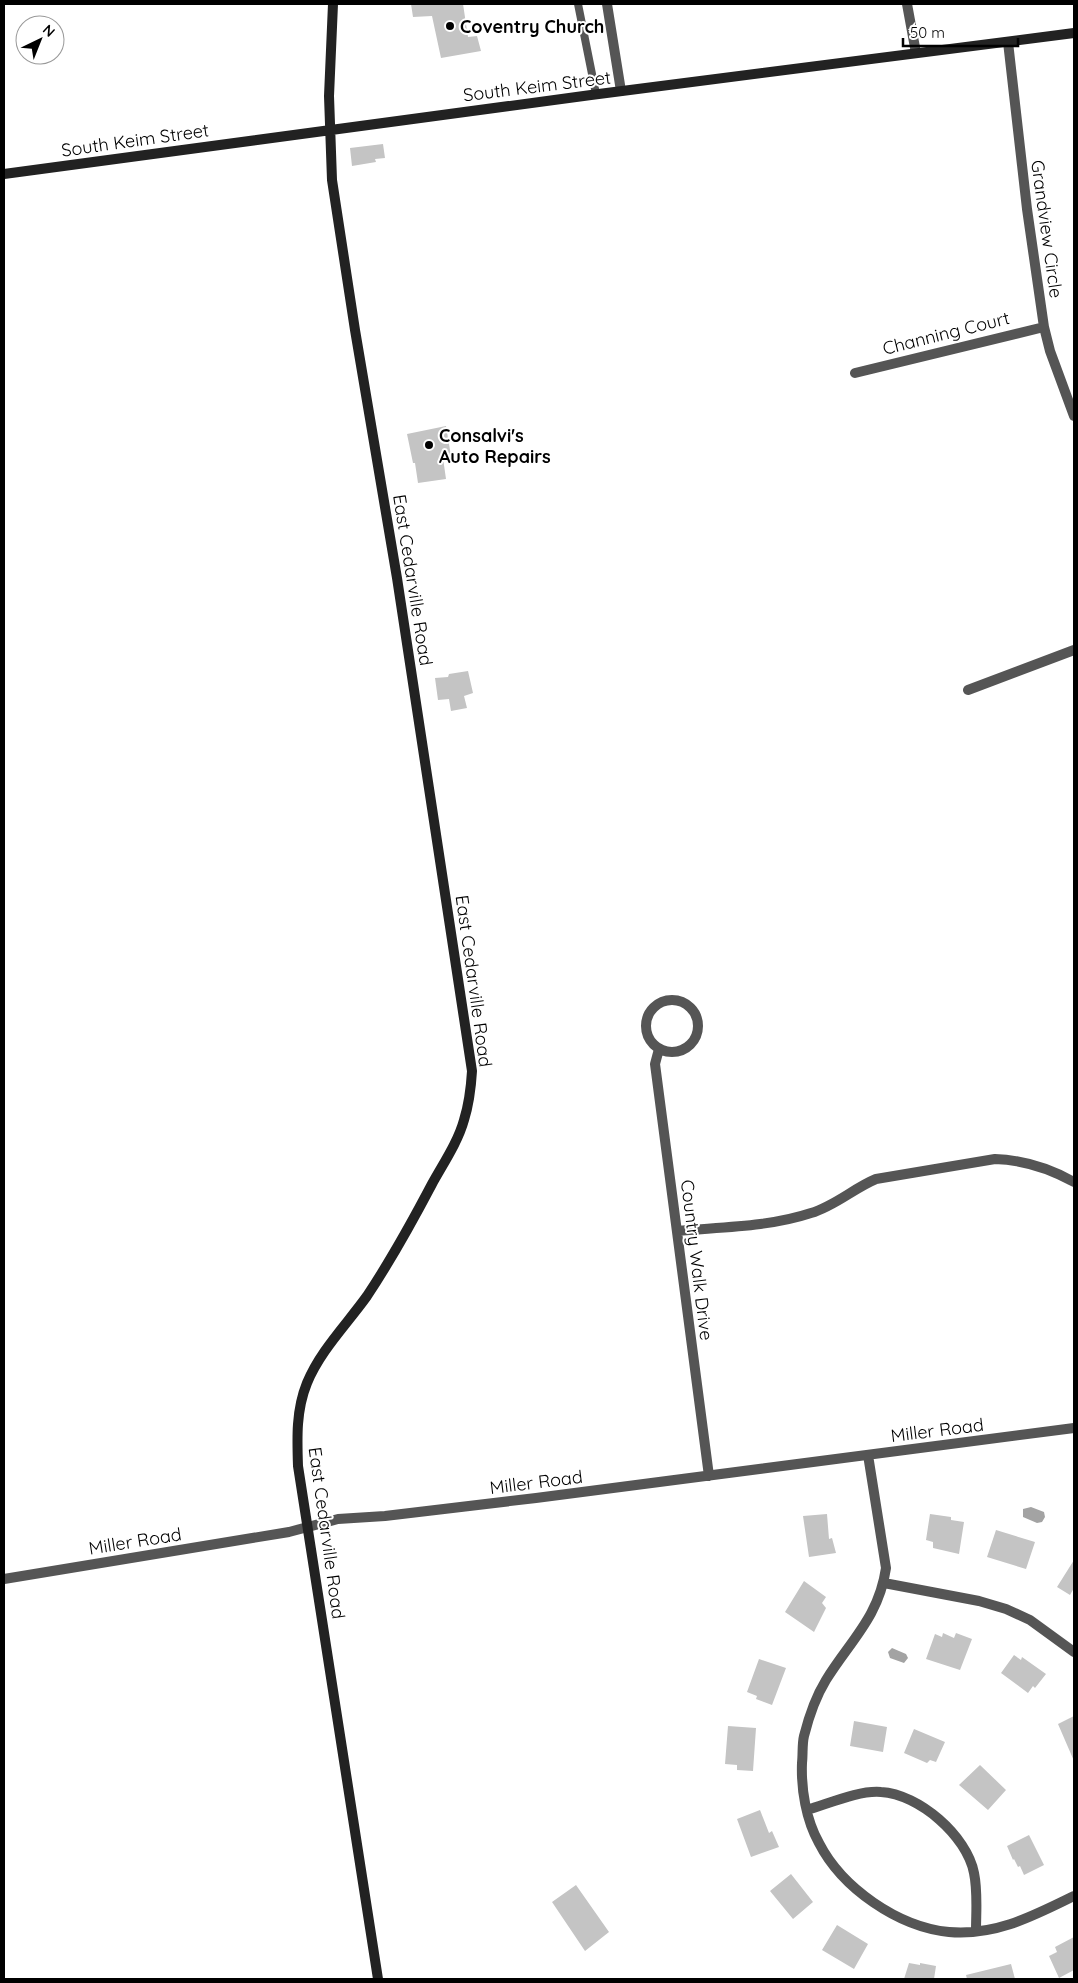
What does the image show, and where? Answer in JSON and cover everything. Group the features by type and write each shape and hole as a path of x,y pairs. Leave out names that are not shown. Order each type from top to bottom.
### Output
{"street":[{"name":"East Cedarville Road","path":"333,4 329,130 332,180 397,578 472,1071 470,1095 464,1121 454,1144 398,1247 367,1296 318,1362 307,1383 300,1405 297,1430 298,1466 378,1979"},
{"path":"607,4 621,91"},
{"path":"907,4 916,52"},
{"name":"South Keim Street","path":"4,174 596,94 1074,33"},
{"name":"Grandview Circle","path":"1008,42 1026,199 1044,327 1050,351 1074,416"},
{"name":"Channing Court","path":"856,373 1044,327"},
{"path":"968,690 1074,650"},
{"path":"675,999 687,1003 694,1010 698,1018 699,1027 694,1041 687,1048 679,1052 659,1049 652,1043 647,1034 646,1025 651,1010 657,1004 666,1000 675,999"},
{"name":"Country Walk Drive","path":"659,1049 655,1064 709,1476"},
{"path":"677,1231 794,1218 813,1213 860,1185 876,1179 994,1158 1035,1165 1074,1182"},
{"name":"Miller Road","path":"4,1579 289,1532 338,1520 412,1513 709,1476 1074,1428"},
{"path":"868,1455 886,1568 884,1583 871,1616 826,1680 811,1710 803,1739 802,1775 807,1810 818,1842 825,1854 857,1889 870,1900 898,1918 948,1932 1006,1927 1074,1896"},
{"path":"884,1583 979,1601 1006,1609 1030,1620 1074,1652"},
{"path":"807,1810 865,1793 880,1791 910,1799 922,1806 955,1835 971,1861 976,1887 976,1931"}],"lane":[{"path":"578,4 596,94"}],"shaded area":[{"path":"1031,1507 1044,1512 1045,1517 1042,1522 1037,1523 1023,1517 1023,1509"},
{"path":"892,1648 906,1654 908,1658 904,1663 890,1658 888,1652"}],"building":[{"name":"Coventry Church","path":"411,4 463,4 468,37 477,36 481,51 441,58 432,16 413,17"},
{"path":"383,144 385,158 375,159 376,162 352,166 350,148"},
{"name":"Consalvi's Auto Repairs","path":"446,426 451,456 443,458 446,479 418,483 407,434"},
{"path":"468,671 473,693 464,696 467,708 451,711 449,699 438,700 435,678 448,677 449,674"},
{"path":"827,1514 829,1539 832,1538 836,1553 809,1557 803,1516"},
{"path":"930,1514 951,1517 951,1520 964,1522 959,1554 933,1548 933,1542 926,1540"},
{"path":"996,1530 1035,1542 1026,1569 987,1557"},
{"path":"1074,1560 1074,1588 1070,1595 1057,1587"},
{"path":"804,1581 826,1597 822,1603 826,1608 814,1632 785,1612"},
{"path":"943,1633 954,1638 956,1633 972,1639 960,1670 926,1659 935,1634 942,1637"},
{"path":"1014,1655 1021,1660 1022,1657 1046,1674 1035,1688 1033,1686 1028,1693 1001,1673"},
{"path":"759,1659 786,1668 772,1705 756,1699 757,1696 747,1692"},
{"path":"1074,1716 1074,1761 1058,1724"},
{"path":"854,1721 887,1727 883,1752 850,1746"},
{"path":"728,1726 756,1728 753,1771 737,1770 737,1765 725,1764"},
{"path":"914,1729 945,1742 936,1762 930,1760 927,1763 904,1753"},
{"path":"980,1765 1006,1790 988,1810 959,1785"},
{"path":"760,1810 769,1833 772,1831 779,1847 751,1857 737,1819"},
{"path":"1029,1835 1044,1865 1024,1875 1020,1866 1018,1867 1013,1860 1007,1846"},
{"path":"791,1874 813,1902 793,1919 770,1891"},
{"path":"576,1885 609,1932 585,1951 552,1902"},
{"path":"837,1925 868,1944 854,1969 822,1950"},
{"path":"1074,1937 1074,1970 1059,1978 1049,1956 1057,1952 1055,1947"},
{"path":"909,1963 936,1966 934,1979 904,1979"},
{"path":"1011,1964 1015,1979 967,1979 966,1975"}],"place":[{"name":"Coventry Church","path":"450,26"},
{"name":"Consalvi's Auto Repairs","path":"429,445"}]}
